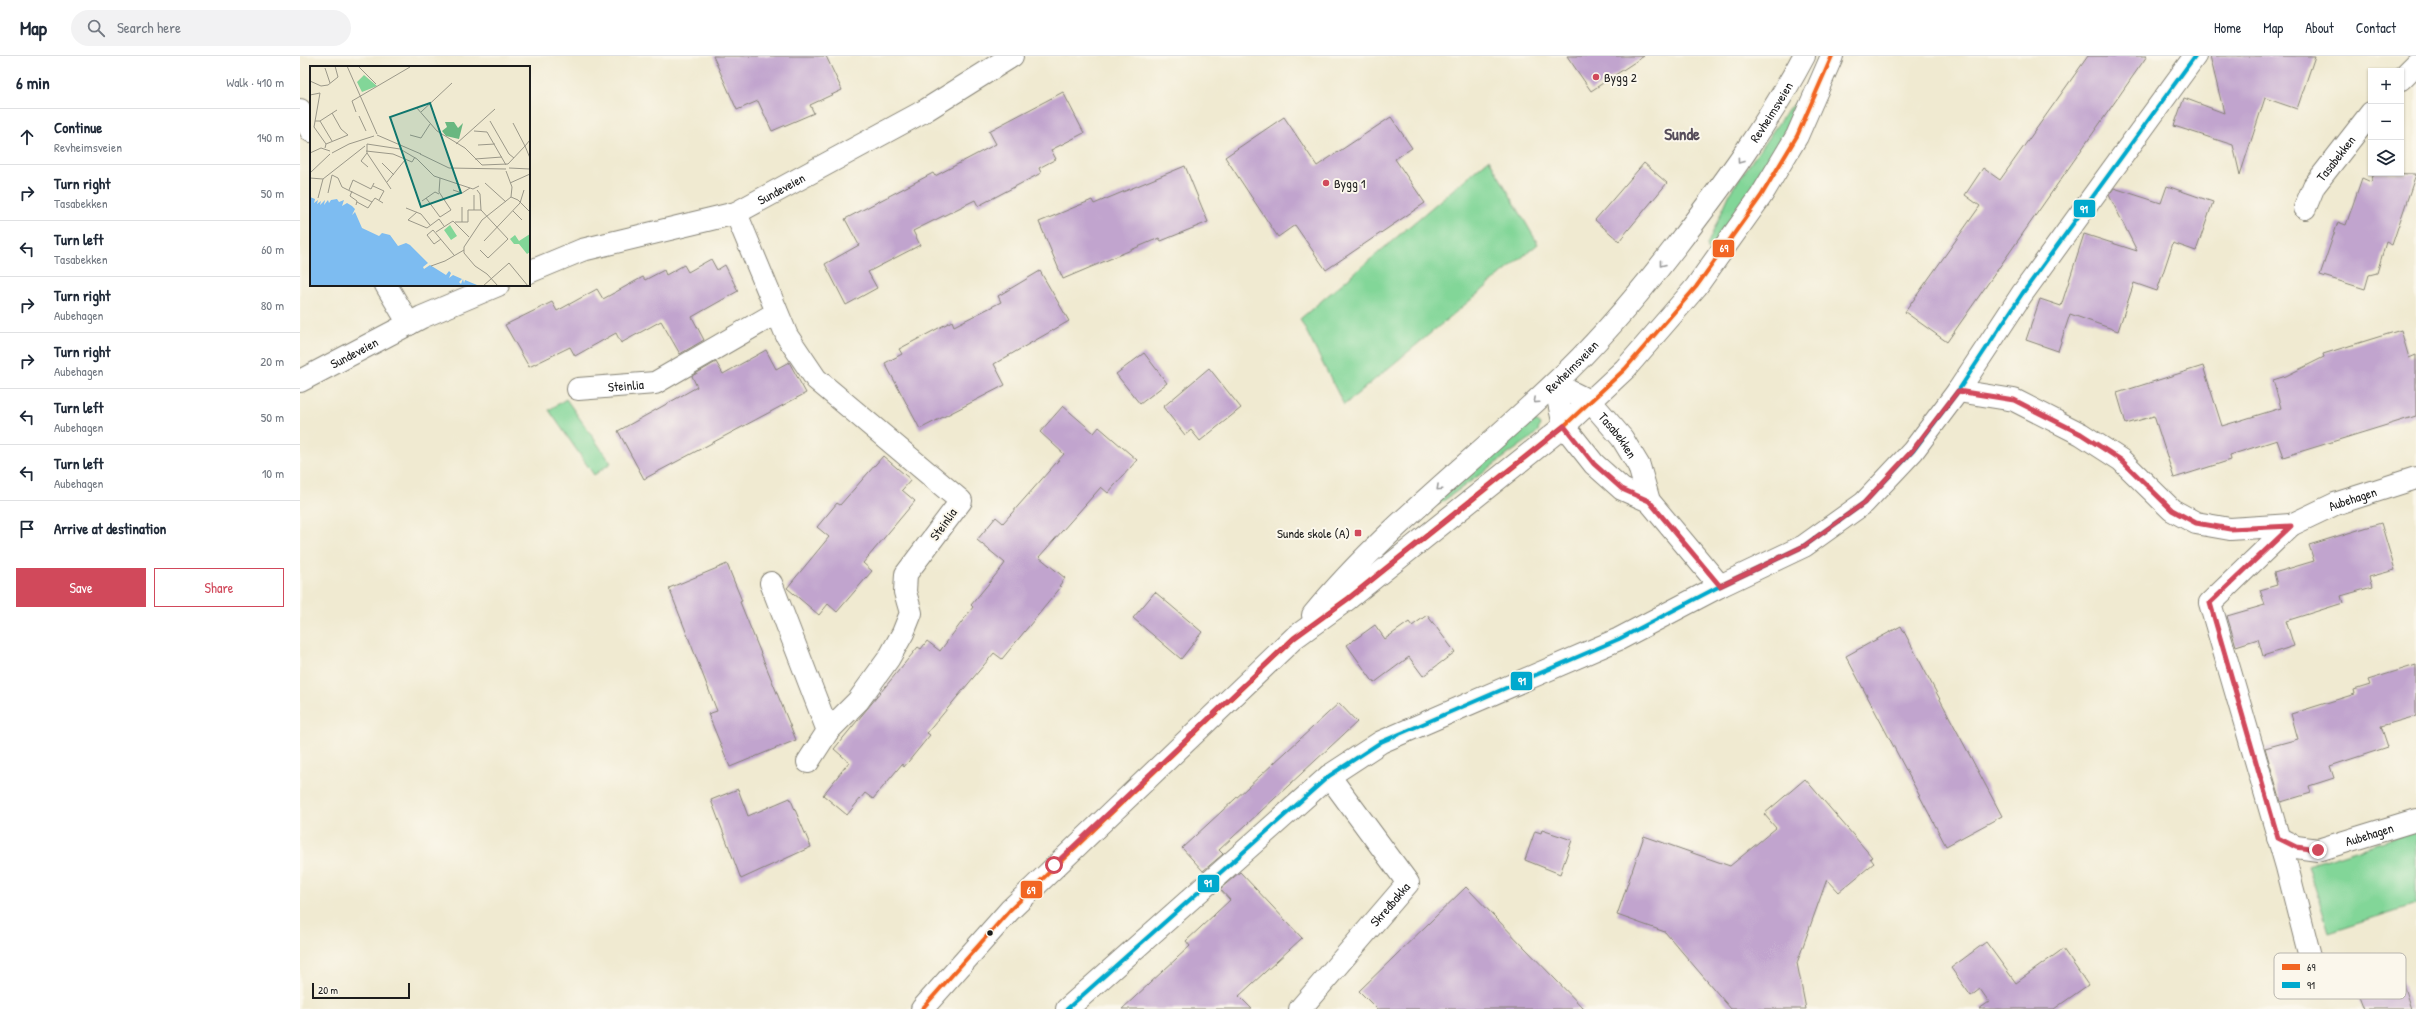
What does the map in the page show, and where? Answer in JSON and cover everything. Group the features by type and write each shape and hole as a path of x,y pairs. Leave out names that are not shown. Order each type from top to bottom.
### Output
{"street":[{"name":"Sundeveien","path":"530,272 582,250 736,213 926,110 1012,56"},
{"name":"Revheimsveien","path":"922,1009 1010,910 1294,638 1338,584 1494,437 1555,384 1637,294 1706,208 1752,144 1804,56"},
{"name":"Revheimsveien","path":"1294,638 1349,598 1564,426 1591,402 1661,330 1736,234 1797,136 1832,56"},
{"path":"1066,1009 1329,776 1381,742 1612,642 1720,586 1804,546 1864,503 1912,451 1958,391 2022,294 2195,56"},
{"path":"2404,76 2416,64"},
{"path":"300,110 310,129"},
{"name":"Tasabekken","path":"2305,208 2314,186 2368,117"},
{"name":"Steinlia","path":"736,213 776,313 787,336 816,379 961,501 906,574 905,592 911,613 892,652 858,701 828,731 808,762"},
{"path":"387,286 409,324"},
{"name":"Sundeveien","path":"300,381 409,324 496,286"},
{"name":"Steinlia","path":"578,389 654,383 776,313"},
{"name":"Tasabekken","path":"1555,384 1591,402 1622,438 1639,466 1649,501 1720,586"},
{"name":"Tasabekken","path":"1555,384 1564,426 1594,464 1622,489 1649,501"},
{"name":"Aubehagen","path":"1958,391 2014,400 2081,434 2121,460 2172,510 2196,523 2230,529 2291,526"},
{"name":"Aubehagen","path":"2309,953 2278,838 2210,603 2291,526 2335,504 2416,478"},
{"path":"771,583 828,731"},
{"name":"Skredbakka","path":"1305,1007 1408,883 1329,776"},
{"name":"Aubehagen","path":"2278,838 2296,847 2318,850 2416,820"}],"green space":[{"path":"1800,100 1799,109 1761,178 1711,250 1708,250 1707,245 1731,191 1789,108"},
{"path":"1489,159 1538,244 1344,405 1300,319"},
{"path":"566,399 611,463 594,475 549,410"},
{"path":"1536,421 1540,425 1538,431 1531,438 1439,504 1434,503 1529,422"},
{"path":"2416,831 2416,904 2329,932 2308,865"}],"building":[{"path":"713,56 826,56 842,90 810,105 814,113 772,131 758,101 737,110"},
{"name":"Bygg 2","path":"1567,56 1644,56 1591,91"},
{"path":"2088,56 2147,56 1947,342 1905,312 1980,206 1965,195 1983,168 2000,180"},
{"path":"2210,56 2315,56 2297,109 2265,98 2240,175 2233,145 2174,126 2184,98 2224,113"},
{"path":"1063,92 1084,133 1051,150 1056,159 1039,168 1041,173 978,206 975,200 913,231 920,245 868,272 877,288 846,305 825,264 859,245 845,219 933,173 935,176 996,144 989,131"},
{"name":"Bygg 1","path":"1284,117 1317,166 1391,117 1412,148 1395,159 1425,203 1326,270 1295,225 1278,237 1225,157"},
{"path":"1644,163 1667,183 1619,241 1595,220"},
{"path":"1185,166 1208,222 1161,241 1159,238 1063,279 1039,222 1092,200 1094,204"},
{"path":"2404,174 2416,174 2392,245 2386,242 2377,273 2369,275 2365,289 2320,275 2338,222 2346,225 2362,178 2371,182 2373,176 2404,176"},
{"path":"2167,186 2213,202 2196,251 2173,243 2157,291 2134,283 2118,331 2070,314 2058,351 2026,340 2040,299 2061,306 2084,234 2137,251 2109,195 2114,188 2161,203"},
{"path":"711,259 717,270 725,265 738,291 692,317 704,340 680,354 661,321 621,343 616,333 575,356 570,347 529,367 505,325 552,302 557,311 597,289 603,299 643,277 645,280 664,270 666,275 684,265 688,272"},
{"path":"1040,271 1069,321 994,364 1005,385 920,429 885,363 902,354 899,349 952,321 954,326 1001,302 998,296"},
{"path":"2401,330 2409,358 2416,355 2416,416 2283,457 2277,440 2230,455 2231,460 2174,478 2154,416 2126,424 2117,393 2203,366 2222,426 2281,408 2273,380 2286,376 2324,357 2323,354"},
{"path":"766,350 776,369 789,362 806,393 644,479 618,431 697,387 692,376 716,362 723,374"},
{"path":"1144,353 1167,383 1140,404 1116,374"},
{"path":"1209,368 1241,408 1200,441 1191,430 1185,435 1163,407"},
{"path":"1063,406 1094,433 1099,427 1137,460 1108,493 1101,487 1039,557 1065,578 1059,586 1061,587 1002,659 994,653 927,733 930,735 904,767 902,764 873,799 865,793 847,815 823,795 849,762 834,749 918,647 921,649 927,641 940,651 973,607 971,605 1003,566 1005,563 977,540 996,517 1003,523 1064,454 1040,432"},
{"path":"883,456 911,480 902,490 915,501 863,563 872,571 837,612 828,604 819,615 787,588 829,537 817,527 837,503 840,505"},
{"path":"2381,523 2395,570 2369,577 2372,587 2341,596 2343,603 2286,621 2294,646 2263,656 2258,639 2236,646 2227,616 2265,605 2260,590 2277,585 2274,573 2314,561 2309,545"},
{"path":"727,564 742,601 740,602 796,740 730,767 708,714 717,711 669,588"},
{"path":"1155,592 1202,632 1181,659 1133,618"},
{"path":"1427,615 1455,652 1423,676 1409,657 1374,683 1347,645 1375,625 1385,639 1409,622 1412,626"},
{"path":"1901,626 2002,816 1946,846 1846,656"},
{"path":"2416,665 2416,716 2381,726 2388,747 2330,766 2334,778 2309,786 2311,793 2281,802 2265,748 2298,739 2291,714 2355,694 2354,690 2370,685 2368,680"},
{"path":"1339,703 1357,722 1219,850 1223,854 1203,871 1182,848"},
{"path":"1805,779 1872,857 1870,858 1874,863 1839,892 1827,879 1797,963 1806,1009 1731,1009 1665,932 1617,915 1644,836 1730,866 1776,828 1764,814"},
{"path":"738,789 748,816 790,798 811,847 741,879 711,800"},
{"path":"1542,830 1572,840 1560,874 1525,860 1535,831 1541,833"},
{"path":"1240,872 1302,938 1239,996 1252,1009 1122,1009 1190,946 1186,941 1230,900 1220,889"},
{"path":"1466,887 1584,1009 1377,1009 1359,991"},
{"path":"1986,942 2016,983 2063,949 2088,985 2054,1009 1979,1009 1989,1002 1980,989 1971,996 1951,968"},
{"path":"2406,994 2411,1009 2364,1009 2360,999 2406,999"}],"transit line":[{"name":"69","path":"922,1009 1010,910 1294,638 1349,598 1564,426 1625,369 1696,287 1761,196 1797,136 1832,56"},
{"name":"91","path":"1067,1009 1329,776 1381,742 1619,639 1720,586 1804,546 1864,503 1913,451 1958,391 2022,294 2195,56"}],"place":[{"name":"Bygg 2","path":"1596,77"},
{"name":"Bygg 1","path":"1326,183"},
{"name":"Sunde skole (A)","path":"1358,533"}],"district":[{"name":"Sunde","path":"1682,134"}],"route":[{"path":"1054,865 1294,638 1349,598 1564,426 1594,464 1622,489 1649,501 1720,586 1804,546 1864,503 1912,451 1958,391 1983,393 2014,400 2081,434 2121,460 2172,510 2196,523 2230,529 2291,526 2210,603 2278,838 2296,847 2318,850"}]}
